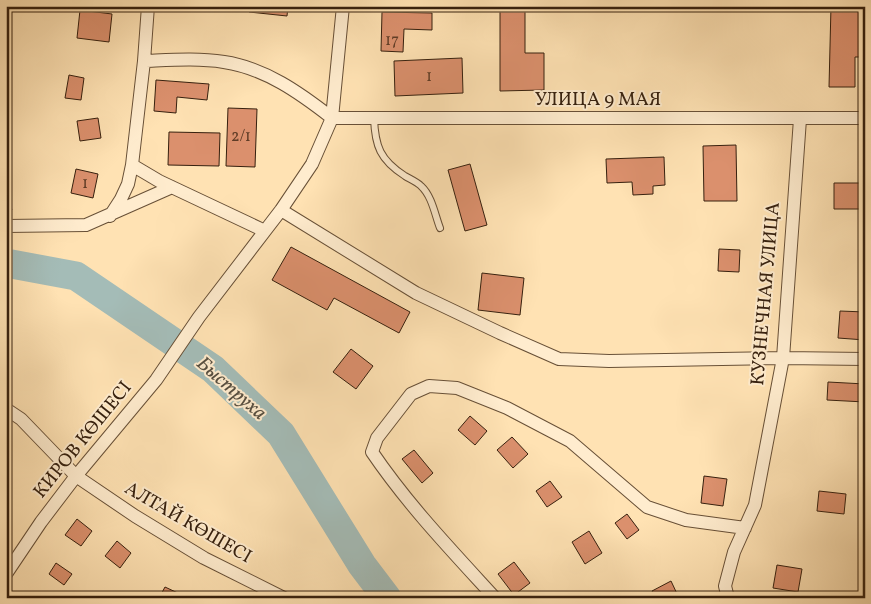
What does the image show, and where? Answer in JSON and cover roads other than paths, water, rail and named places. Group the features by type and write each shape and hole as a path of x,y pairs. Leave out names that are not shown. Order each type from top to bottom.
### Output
{"street":[{"path":"110,216 128,184 132,165 144,61 148,6"},
{"path":"132,165 172,187 265,231 312,164 332,118 342,6"},
{"path":"144,61 198,60 226,62 255,70 280,82 332,118"},
{"name":"УЛИЦА 9 МАЯ","path":"332,118 865,118"},
{"name":"КУЗНЕЧНАЯ УЛИЦА","path":"728,598 725,586 734,552 755,505 783,358 800,119"},
{"path":"6,226 86,225 172,187"},
{"path":"281,210 416,293 559,359 609,361 783,358 865,359"},
{"name":"КИРОВ КӨШЕСІ","path":"6,574 41,522 76,476 156,380 199,318 265,231"},
{"path":"495,598 441,540 372,452 377,438 411,394 429,386 458,388 507,408 570,441 647,507 686,520 744,528"},
{"name":"АЛТАЙ КӨШЕСІ","path":"6,409 21,419 76,476 135,516 204,558 282,597"}],"lane":[{"path":"374,118 375,138 380,150 391,166 422,187 430,198 440,228"}],"waterway":[{"name":"Быструха","path":"6,263 76,276 213,369 281,434 362,565 387,598"}]}
